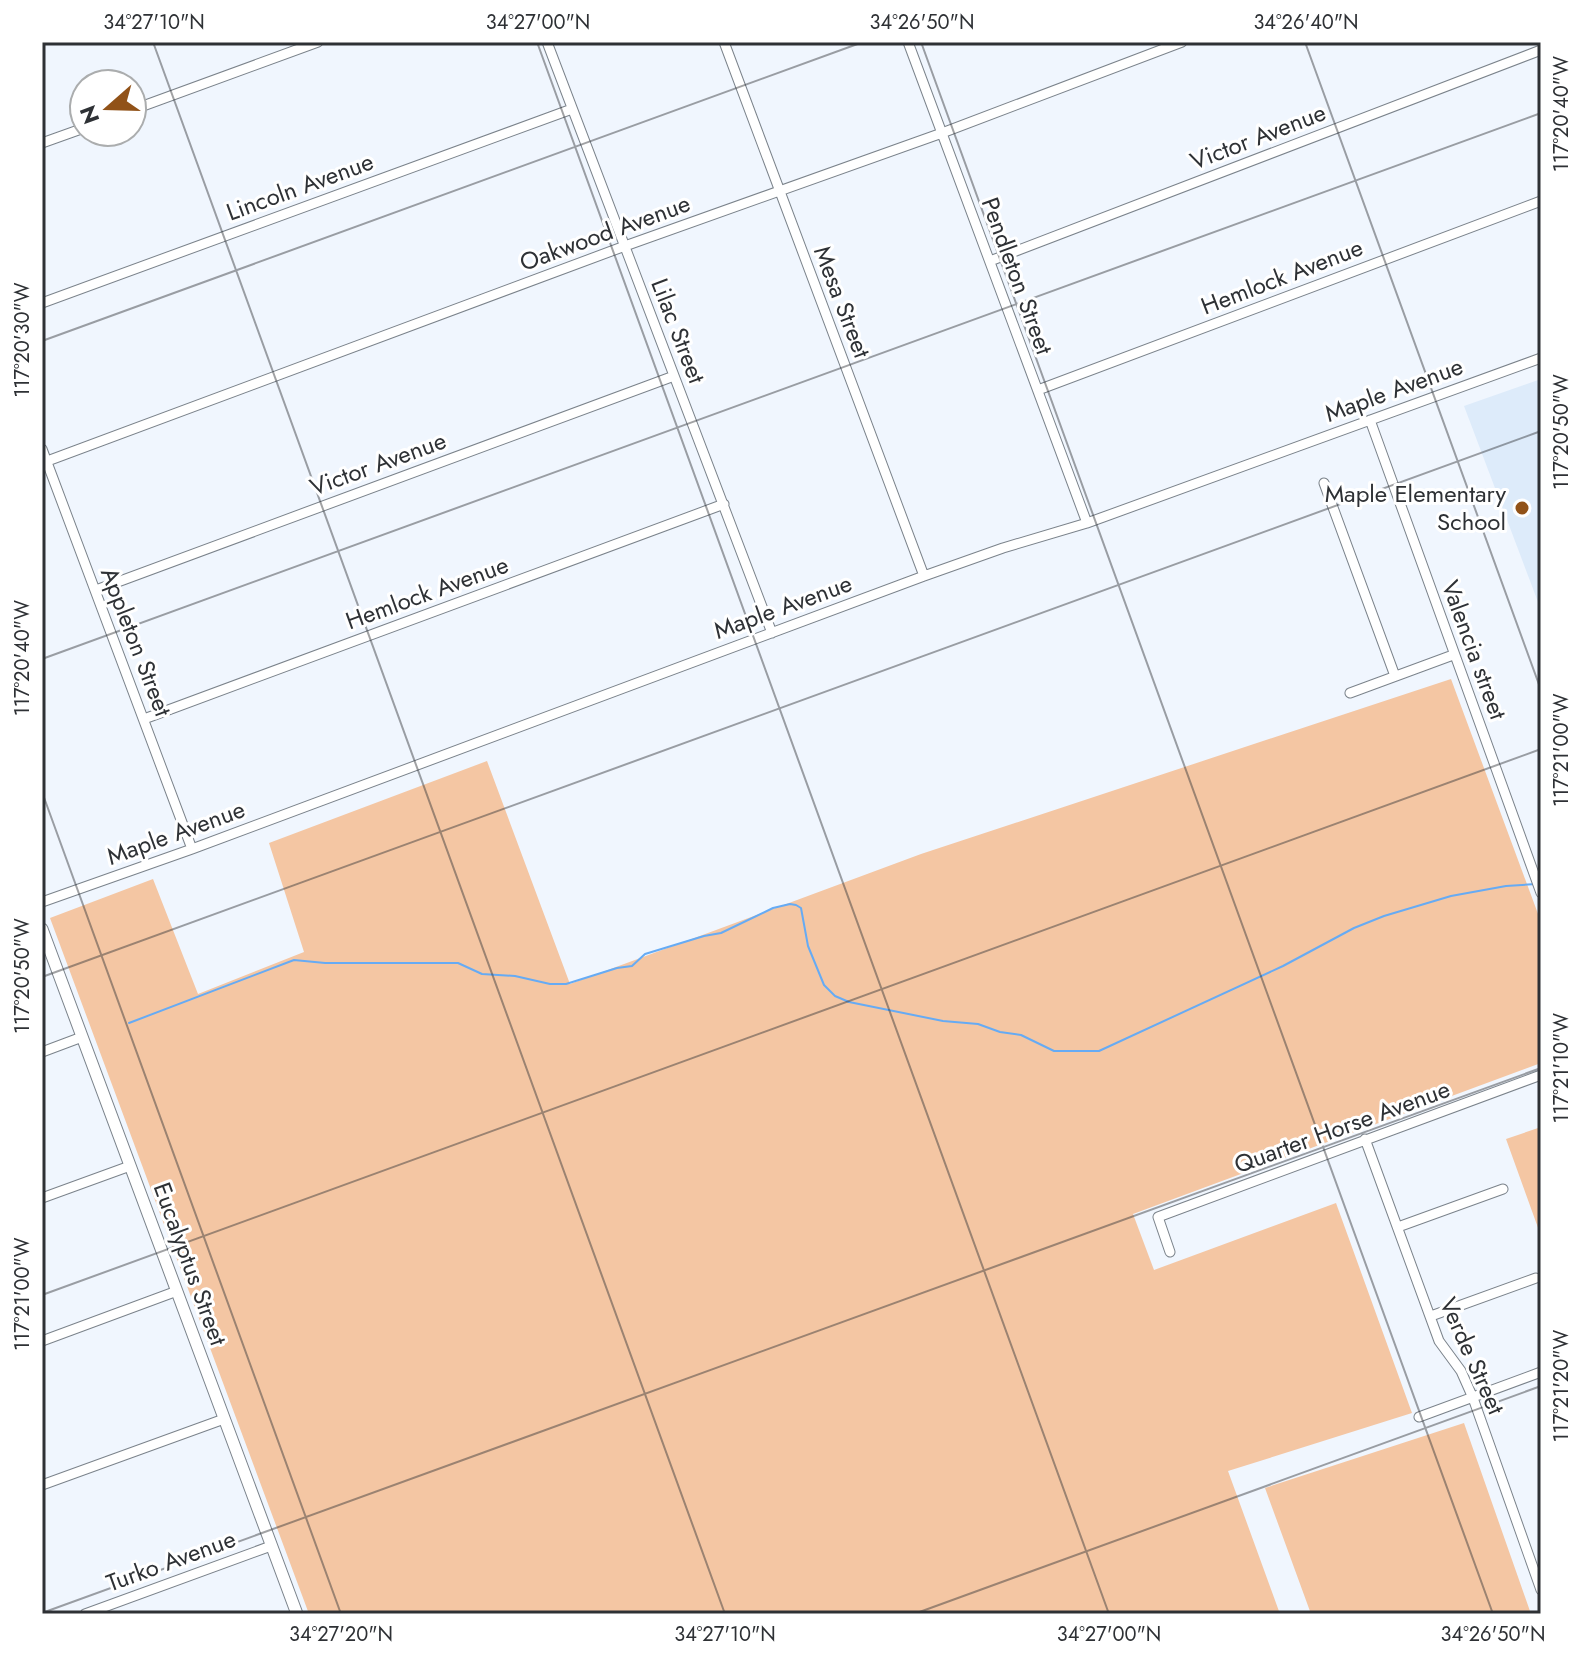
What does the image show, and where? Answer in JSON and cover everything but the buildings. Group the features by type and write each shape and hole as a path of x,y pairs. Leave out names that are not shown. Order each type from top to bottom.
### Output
{"main road":[{"name":"Eucalyptus Street","path":"42,929 297,1614"}],"street":[{"path":"148,104 318,42"},
{"name":"Lilac Street","path":"547,42 772,633"},
{"name":"Mesa Street","path":"724,42 924,576"},
{"name":"Pendleton Street","path":"908,42 1087,523"},
{"name":"Oakwood Avenue","path":"44,462 1182,42"},
{"name":"Victor Avenue","path":"990,261 1541,50"},
{"name":"Lincoln Avenue","path":"42,303 572,109"},
{"path":"42,143 68,134"},
{"name":"Hemlock Avenue","path":"1038,390 1541,201"},
{"name":"Maple Avenue","path":"42,902 924,576 1087,523 1541,358"},
{"name":"Victor Avenue","path":"96,590 674,376"},
{"name":"Valencia street","path":"1370,420 1453,655 1538,873 1541,893"},
{"name":"Appleton Street","path":"42,449 44,462 96,590 192,849"},
{"path":"1324,483 1395,676"},
{"name":"Hemlock Avenue","path":"144,719 724,504"},
{"path":"1350,693 1453,655"},
{"path":"42,1052 82,1037"},
{"name":"Quarter Horse Avenue","path":"1170,1252 1158,1217 1541,1075"},
{"name":"Verde Street","path":"1365,1139 1439,1341 1461,1371 1473,1398 1541,1590"},
{"path":"42,1198 130,1166"},
{"path":"1398,1227 1503,1189"},
{"path":"1431,1316 1536,1278"},
{"path":"42,1341 177,1291"},
{"path":"1419,1417 1541,1372"},
{"path":"42,1485 224,1419"},
{"name":"Turko Avenue","path":"85,1614 271,1546"}],"shaded area":[{"name":"Maple Elementary School","path":"1541,379 1541,610 1464,406"},
{"path":"1451,679 1541,922 1541,1063 1133,1214 1154,1270 1336,1203 1412,1413 1228,1471 1280,1614 309,1614 50,918 153,879 198,994 304,952 269,843 487,761 570,984 921,854"},
{"path":"1541,1127 1541,1236 1506,1139"},
{"path":"1464,1423 1531,1614 1311,1614 1265,1488"}],"waterway":[{"path":"129,1023 294,960 325,963 458,963 482,974 566,984 632,966 645,954 721,933 773,908 790,904 801,908 808,946 824,985 835,996 849,1002 943,1021 978,1024 1021,1035 1054,1051 1099,1051 1384,916 1451,896 1536,884"}],"place":[{"name":"Maple Elementary School","path":"1522,508"}]}
